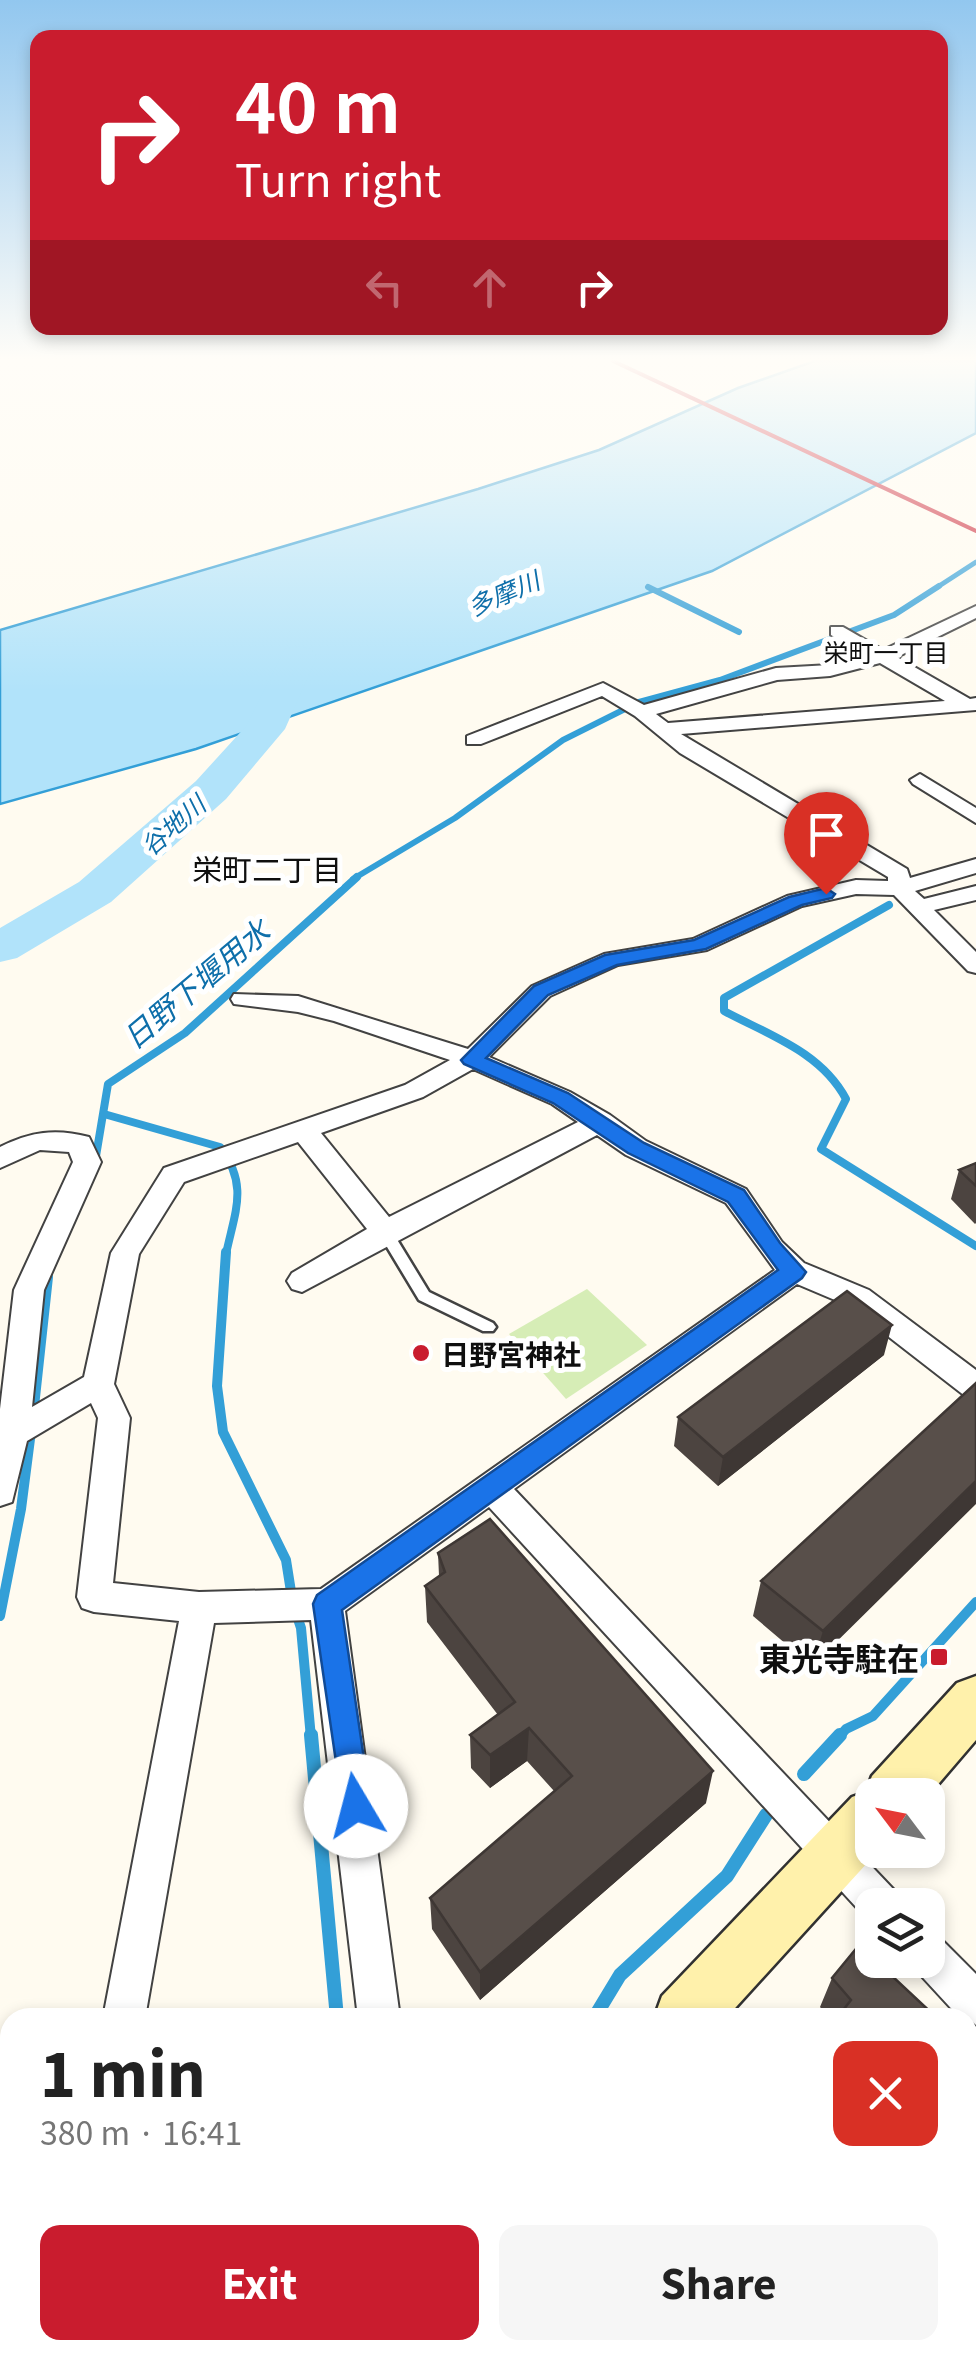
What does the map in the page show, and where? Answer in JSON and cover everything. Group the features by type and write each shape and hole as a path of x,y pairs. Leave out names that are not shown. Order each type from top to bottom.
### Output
{"main road":[{"path":"907,1778 976,1701"},
{"path":"693,2008 854,1838"}],"street":[{"path":"634,708 776,674 798,674 884,658 975,612"},
{"path":"842,634 971,704"},
{"path":"474,740 602,689 731,776 899,874 900,888 976,966"},
{"path":"660,730 971,704"},
{"path":"920,780 976,817"},
{"path":"11,1434 92,1388 125,1253 174,1175 414,1091 472,1060 541,991 612,960 699,945 810,897 856,887 900,888 976,866"},
{"path":"919,907 976,893"},
{"path":"243,999 298,1004 342,1015 472,1060 561,1098 636,1148 736,1196 772,1249 794,1272 859,1298 976,1386"},
{"path":"302,1281 385,1232 601,1122"},
{"path":"303,1130 385,1232"},
{"path":"0,1158 36,1140 79,1144 86,1162 29,1290 0,1492"},
{"path":"92,1388 114,1418 94,1598 199,1608 306,1605 493,1489 794,1272"},
{"path":"493,1489 854,1838 874,1888"},
{"path":"306,1605 378,2008"},
{"path":"133,2008 199,1608"},
{"path":"945,1972 976,2004"}],"lane":[{"path":"385,1232 424,1296 488,1327"}],"green space":[{"path":"587,1289 647,1345 566,1399 509,1334"}],"water":[{"name":"多摩川","path":"534,471 903,471 712,571 196,749 0,804 0,630"}],"building":[{"path":"976,1163 976,1186 959,1170"},
{"path":"847,1291 892,1325 723,1457 678,1417"},
{"path":"976,1383 976,1481 823,1631 761,1581"},
{"path":"490,1519 713,1771 480,1972 430,1898 572,1776 529,1728 490,1755 470,1735 515,1702 425,1586 445,1572 438,1553"},
{"path":"855,1950 855,1978 894,1978 926,2008 845,2008 851,2000 832,1978"}],"waterway":[{"path":"936,588 976,562"},
{"name":"日野下堰用水","path":"353,879 455,818 563,740 639,702 720,680 894,615 939,586"},
{"name":"日野下堰用水","path":"648,587 739,632"},
{"name":"谷地川","path":"0,948 95,892 211,790 265,729 298,657"},
{"name":"日野下堰用水","path":"95,1162 108,1084 185,1033 357,877"},
{"path":"889,905 724,998 724,1011 792,1046 835,1083 846,1099 821,1149 976,1246"},
{"path":"104,1114 220,1147 237,1186 236,1211 226,1254"},
{"path":"226,1252 217,1386 223,1432 286,1560 292,1598"},
{"name":"日野下堰用水","path":"33,1416 48,1277"},
{"name":"日野下堰用水","path":"0,1616 21,1509 31,1431"},
{"path":"838,1738 846,1729 873,1716 976,1602"},
{"path":"296,1613 301,1628 311,1738"},
{"path":"311,1735 336,2008"},
{"path":"804,1774 840,1735"},
{"path":"600,2008 620,1975 727,1876 766,1815"}],"railway":[{"path":"848,471 976,531"}],"place":[{"name":"日野宮神社","path":"421,1353"},
{"name":"東光寺駐在","path":"939,1657"}],"district":[{"name":"栄町一丁目","path":"886,651"},
{"name":"栄町二丁目","path":"267,868"}],"route":[{"path":"356,1806 327,1604 794,1272 772,1249 736,1196 636,1148 561,1098 472,1060 541,991 612,960 699,945 796,901 826,894"}]}
